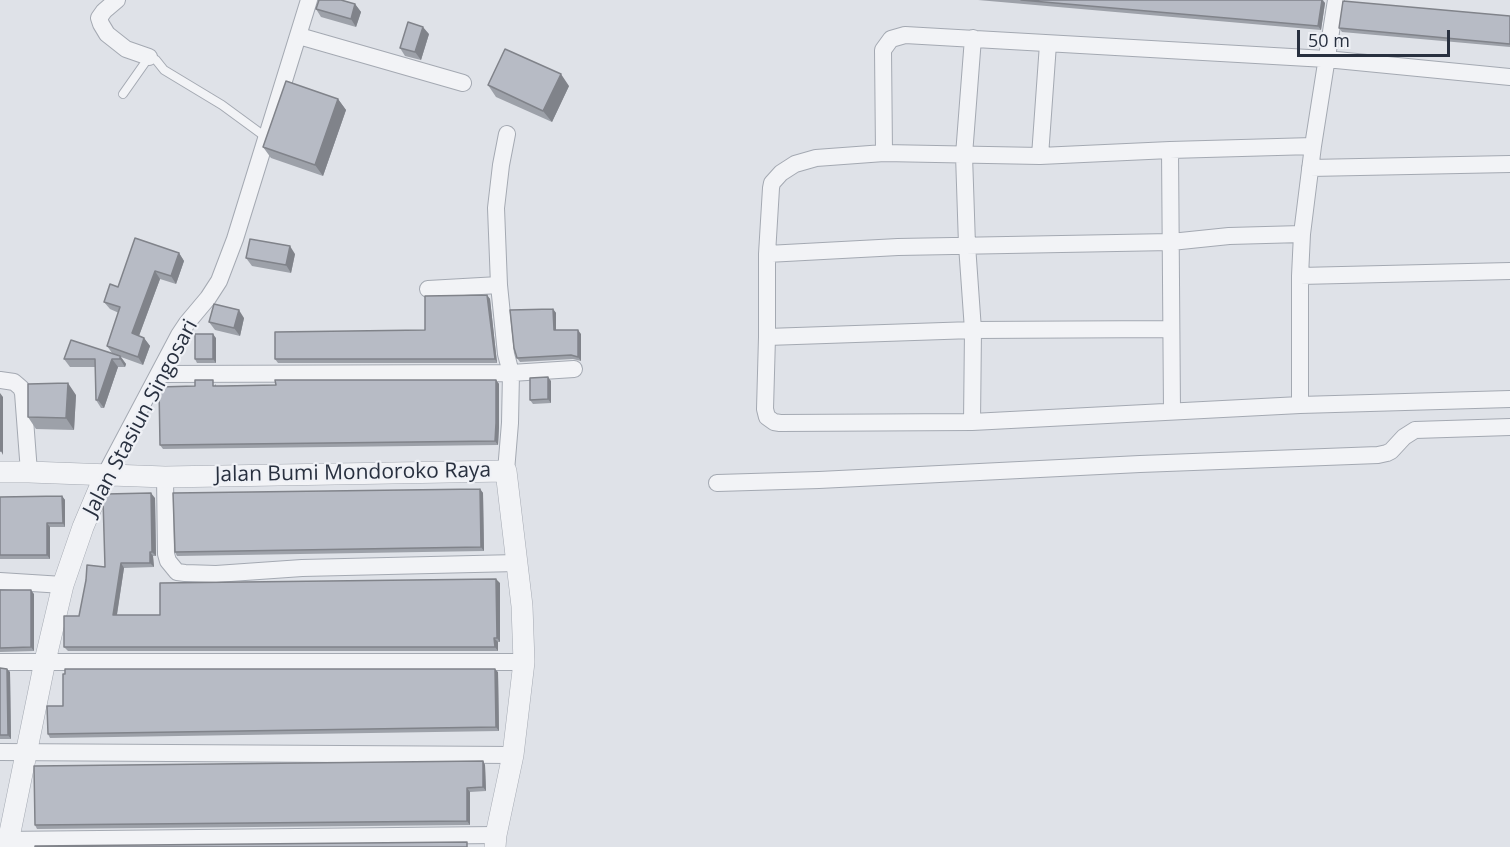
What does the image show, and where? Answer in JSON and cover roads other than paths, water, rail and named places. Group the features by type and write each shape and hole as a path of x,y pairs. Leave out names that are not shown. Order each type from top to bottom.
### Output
{"street":[{"path":"117,0 99,18 100,24 107,34 126,49 149,57"},
{"name":"Jalan Stasiun Singosari","path":"5,842 27,753 63,585 83,527 105,476 183,329 219,281 235,239 309,0"},
{"path":"1300,405 1302,234 1336,0"},
{"path":"884,153 883,50 891,39 904,35 1326,59 1510,77"},
{"path":"299,36 463,83"},
{"path":"972,38 964,155 967,245 974,330 972,422"},
{"path":"1040,156 1048,44"},
{"path":"506,471 511,373 506,354 499,285 496,208 507,134"},
{"path":"1313,146 1040,156 884,153 816,158 795,164 781,173 772,183 771,188 766,254 765,409 767,417 774,422 972,422 1300,405 1510,399"},
{"path":"1170,150 1172,411"},
{"path":"1310,168 1510,164"},
{"path":"766,254 898,247 1171,242 1229,236 1302,234"},
{"path":"1300,276 1510,271"},
{"path":"428,290 499,285"},
{"path":"767,337 974,330 1171,329"},
{"path":"159,374 511,373 574,369"},
{"path":"0,381 14,382 23,393 29,472"},
{"path":"717,483 1378,455 1391,451 1404,437 1415,430 1510,427"},
{"name":"Jalan Bumi Mondoroko Raya","path":"0,472 165,477 506,471 522,606 524,662 513,754 495,841"},
{"path":"165,477 166,554 168,561 177,572 216,574 302,568 517,563"},
{"path":"0,581 63,585"},
{"path":"0,662 524,662"},
{"path":"0,752 513,754"},
{"path":"5,842 495,841"}],"lane":[{"path":"123,94 149,57 156,60 164,70 222,105 267,138"}]}
